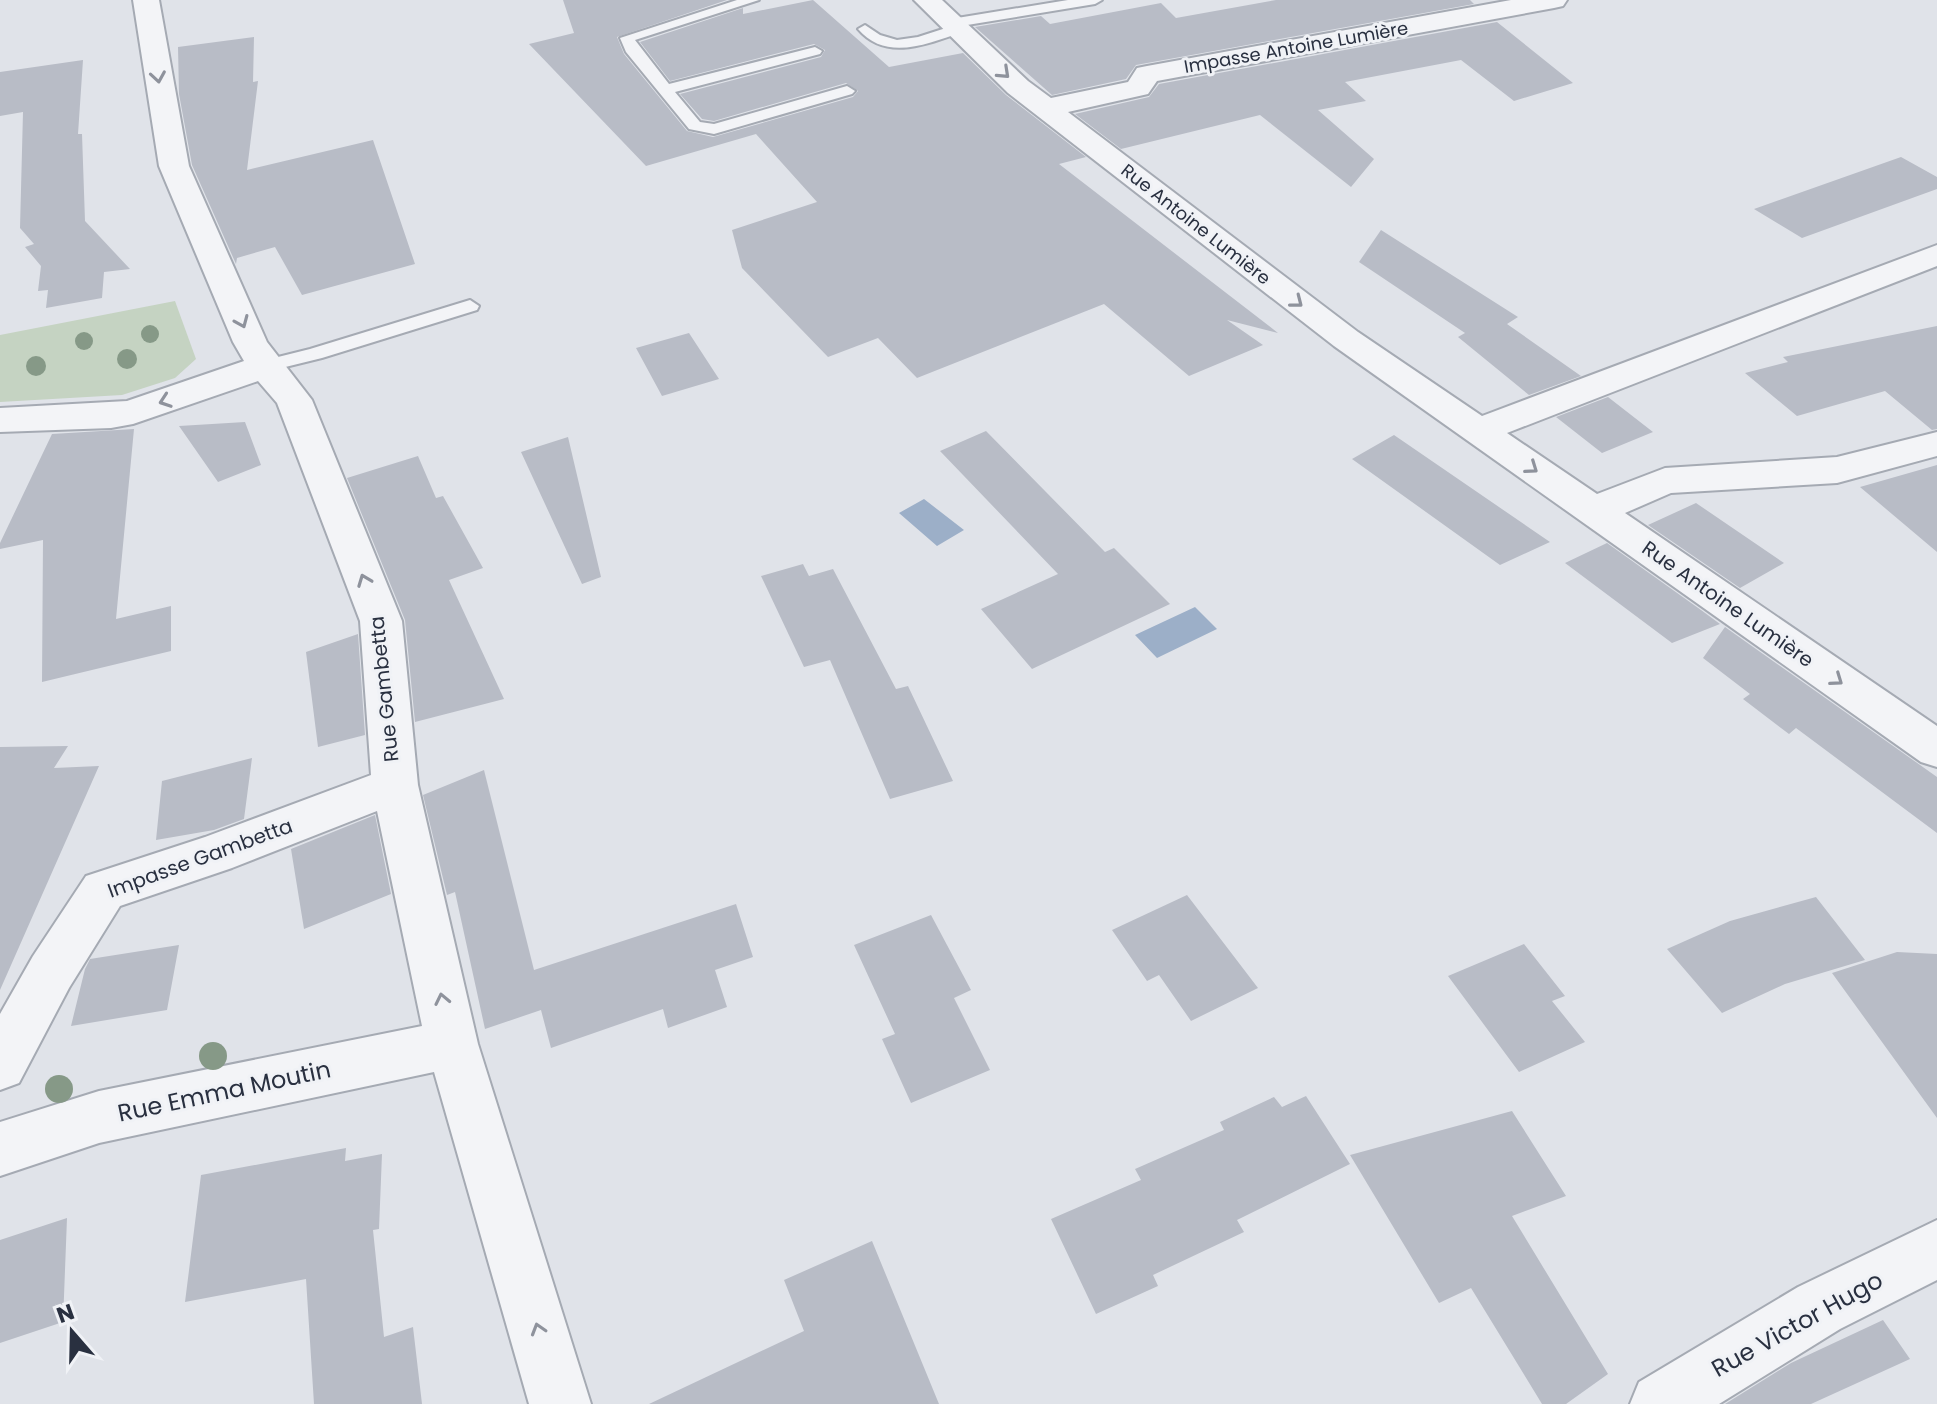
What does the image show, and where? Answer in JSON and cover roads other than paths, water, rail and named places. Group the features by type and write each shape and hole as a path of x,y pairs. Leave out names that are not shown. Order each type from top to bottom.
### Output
{"street":[{"name":"Rue Gambetta","path":"146,0 174,166 250,342 265,366 294,400 381,621 395,785 452,1044 560,1404"},
{"name":"Impasse Antoine Lumière","path":"1046,108 1138,88 1147,74 1554,0"},
{"name":"Rue Antoine Lumière","path":"945,17 1046,108 1346,339 1937,749"},
{"path":"1479,432 1553,400 1937,255"},
{"path":"0,420 111,416 133,412 265,366"},
{"path":"1593,511 1665,481 1837,470 1937,444"},
{"name":"Impasse Gambetta","path":"0,1065 51,972 103,891 215,854 395,785"},
{"name":"Rue Emma Moutin","path":"0,1149 99,1117 452,1044"},
{"name":"Rue Victor Hugo","path":"1661,1404 1819,1308 1937,1249"}],"lane":[{"path":"752,0 627,38 631,49 695,126 714,129 847,91"},
{"path":"865,29 893,46 911,44 945,17 1095,0"},
{"path":"665,90 815,51"},
{"path":"265,366 315,354 470,306"}],"water":[{"path":"924,499 964,530 937,546 899,513"},
{"path":"1195,607 1217,629 1157,658 1135,635"}]}
